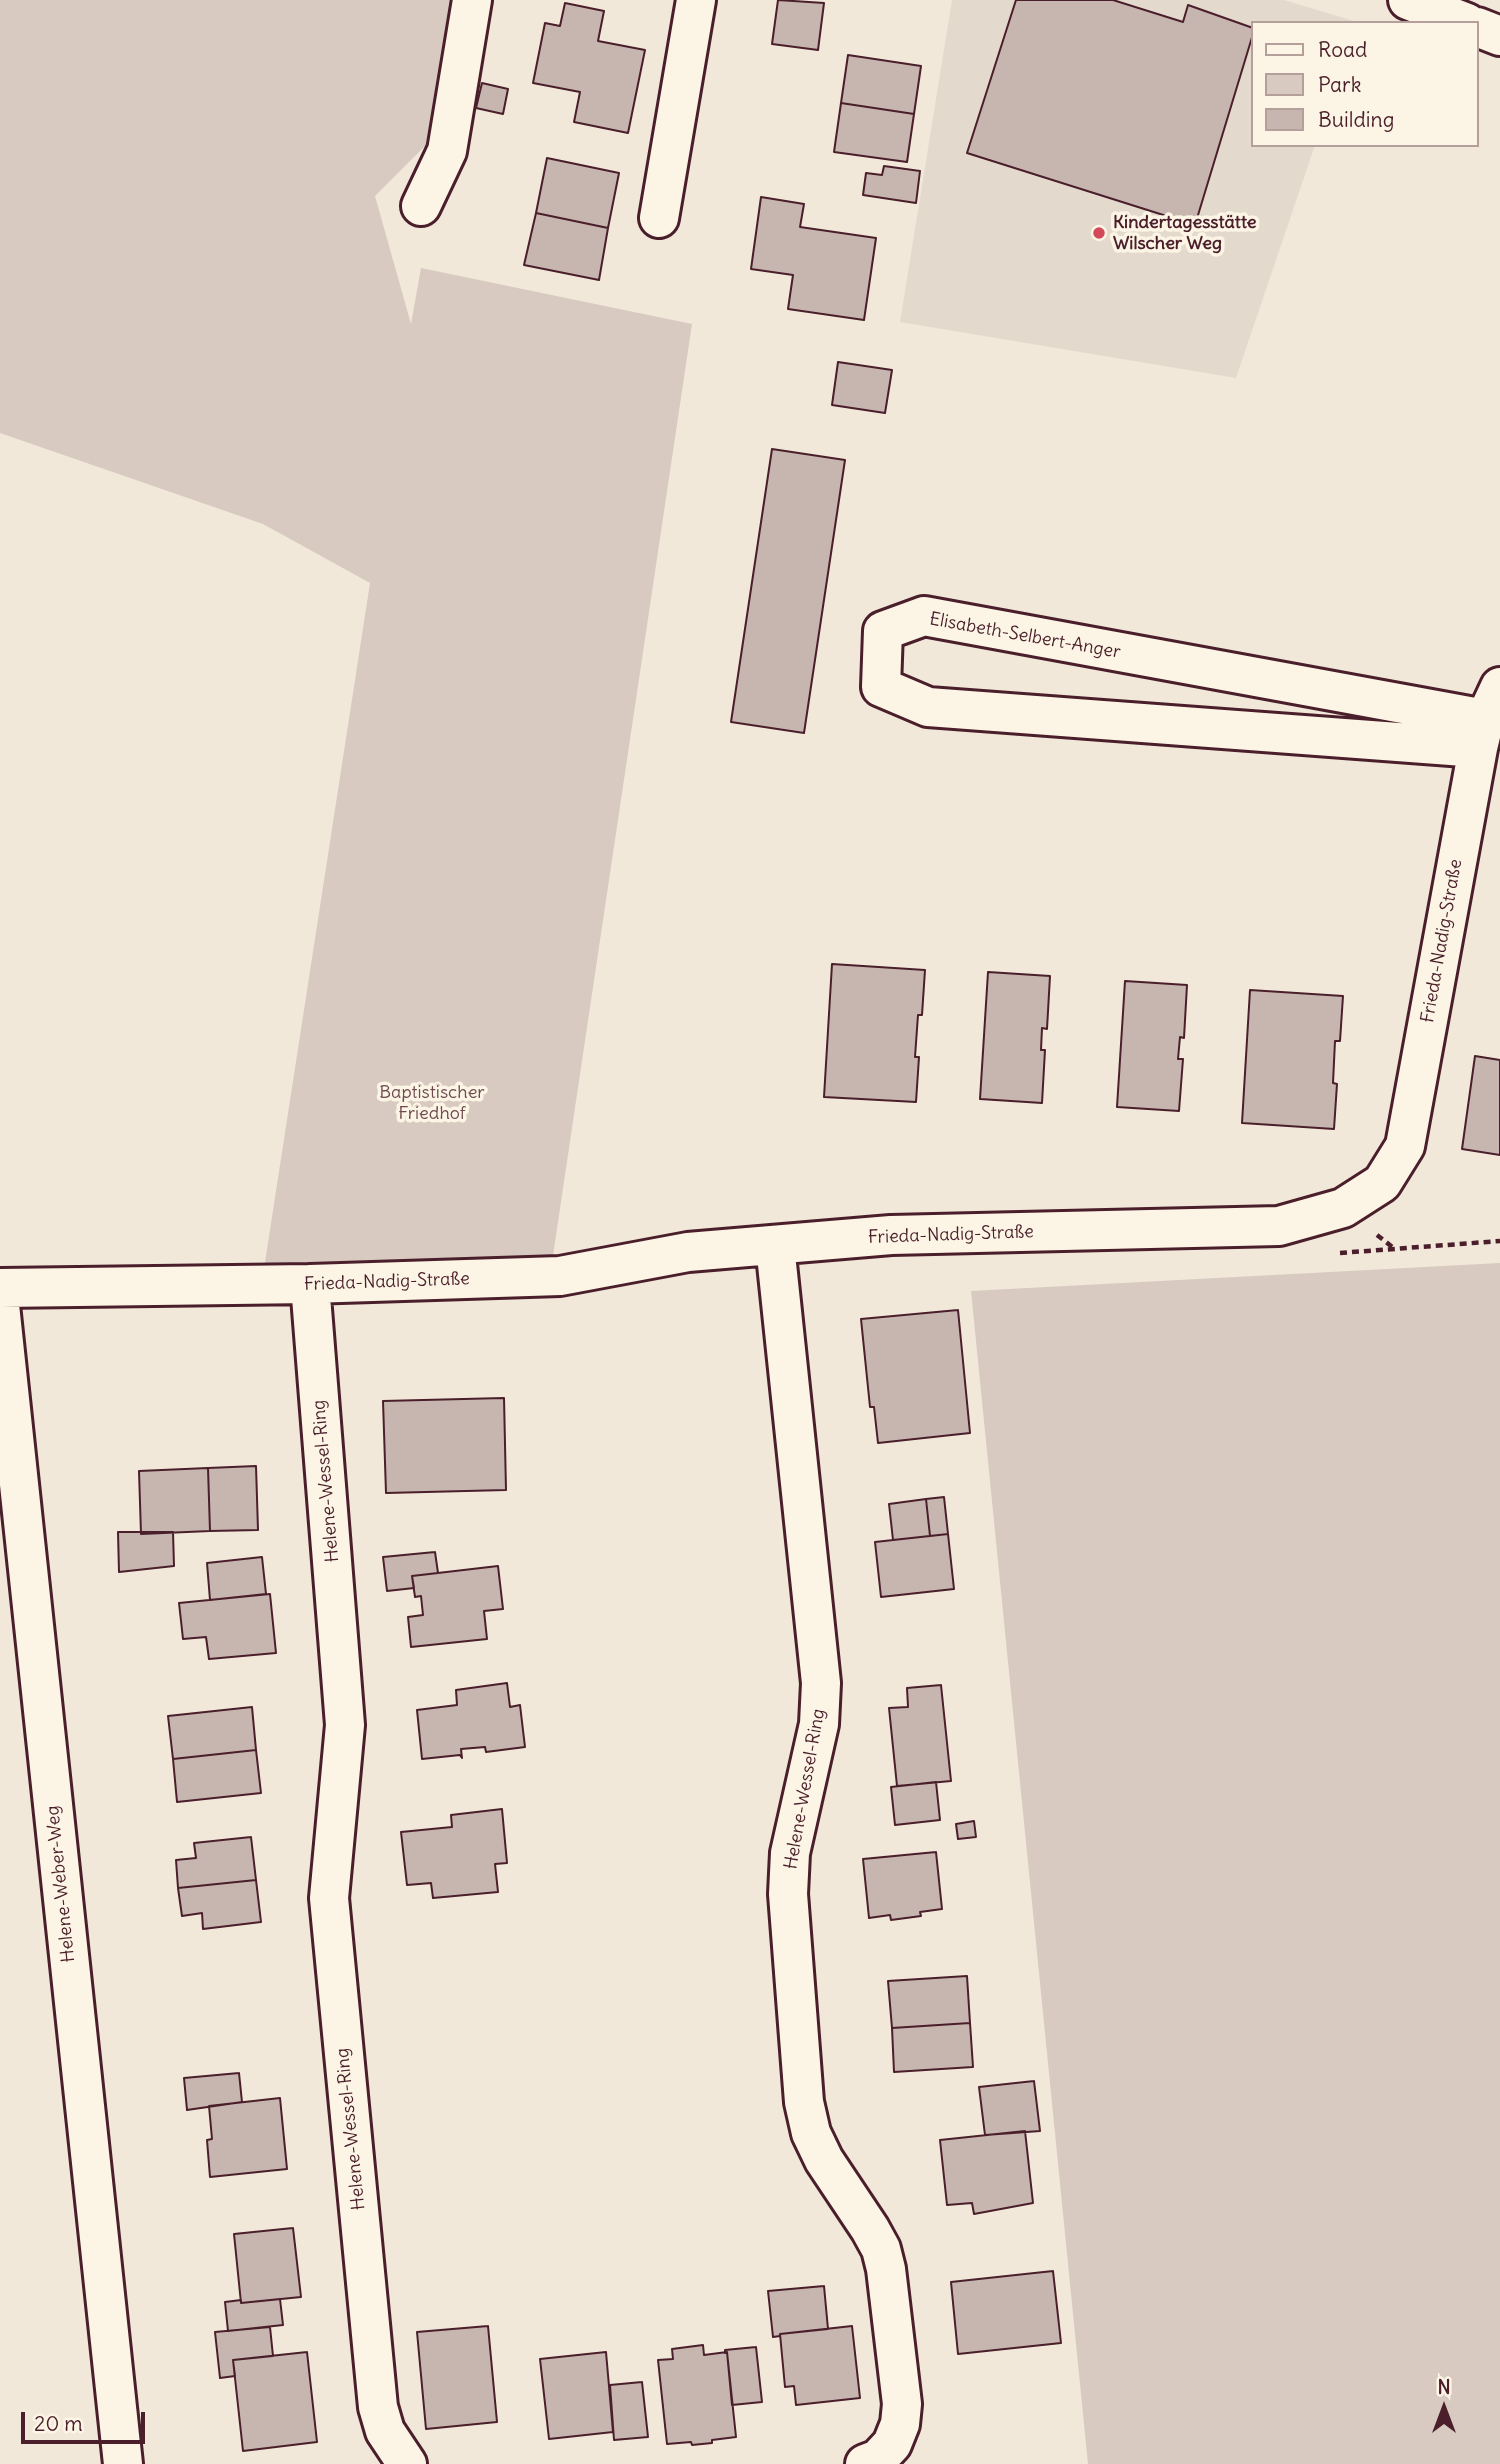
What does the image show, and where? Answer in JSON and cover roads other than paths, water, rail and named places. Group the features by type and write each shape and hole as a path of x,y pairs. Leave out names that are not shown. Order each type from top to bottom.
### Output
{"street":[{"path":"421,206 447,151 472,0"},
{"path":"659,218 696,0"},
{"path":"1408,0 1462,21"},
{"path":"1479,28 1500,36"},
{"name":"Elisabeth-Selbert-Anger","path":"924,616 1487,718 928,707 881,687 883,631 924,616"},
{"name":"Frieda-Nadig-Straße","path":"0,1288 310,1284 559,1276 688,1252 891,1235 1279,1226 1343,1208 1382,1183 1405,1146 1487,718"},
{"name":"Helene-Wessel-Ring","path":"775,1245 821,1684 819,1724 790,1853 788,1894 804,2102 811,2133 824,2160 881,2249 886,2269 902,2404 900,2424 892,2444 878,2459 864,2464"},
{"name":"Helene-Wessel-Ring","path":"310,1284 345,1725 328,1898 379,2407 385,2431 407,2464"},
{"name":"Helene-Weber-Weg","path":"0,1305 123,2464"}],"place":[{"name":"Kindertagesstätte Wilscher Weg","path":"1099,233"}],"park label":[{"name":"Baptistischer Friedhof","path":"432,1103"}]}
